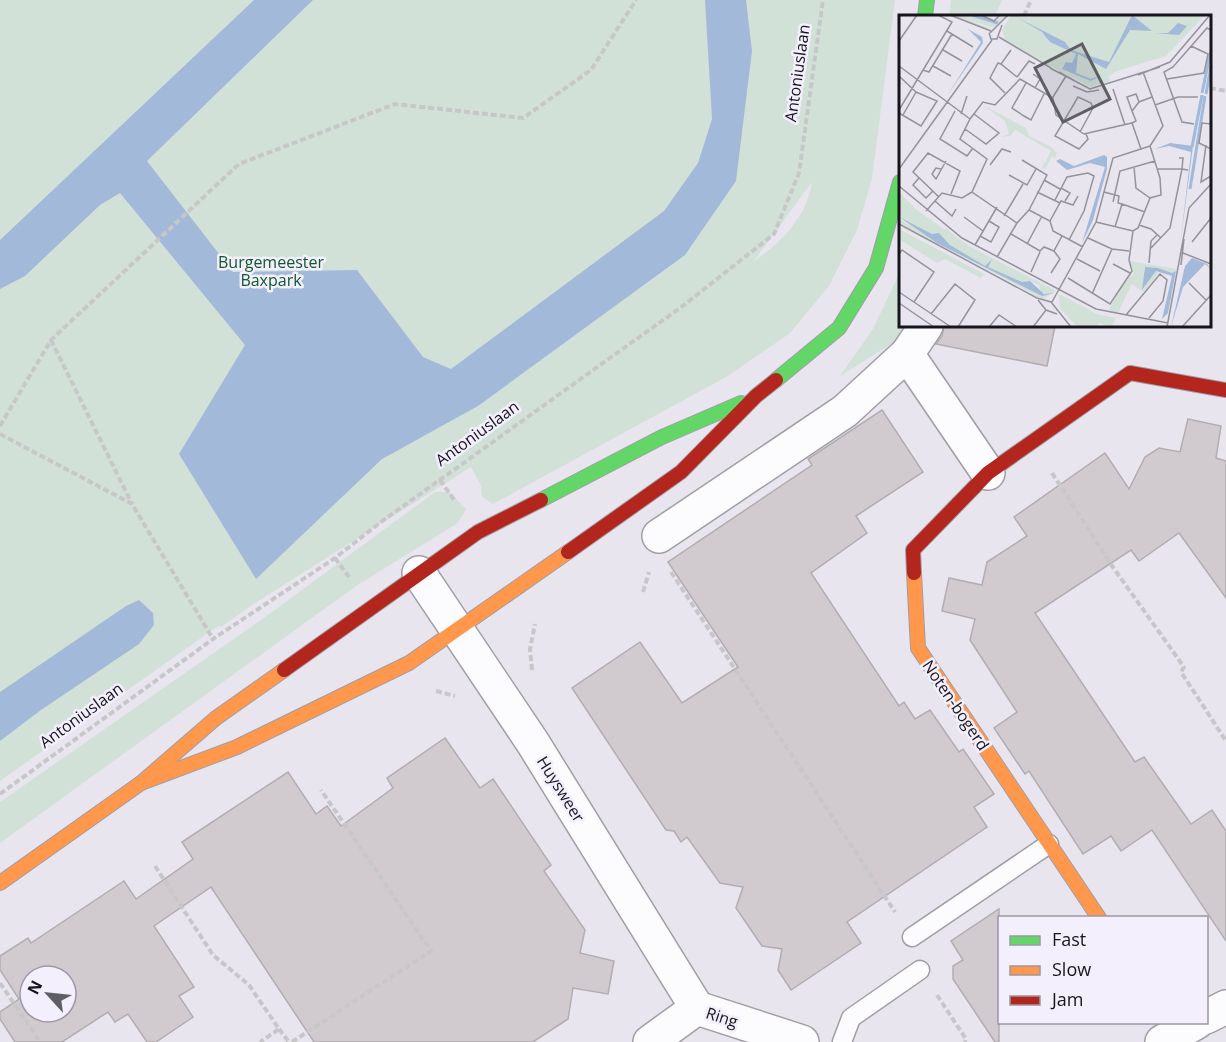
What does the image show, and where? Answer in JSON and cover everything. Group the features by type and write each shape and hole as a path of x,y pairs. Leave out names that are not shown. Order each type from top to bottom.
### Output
{"main road":[{"path":"925,15 927,0"},
{"path":"141,783 237,747 409,663 458,632 681,472 756,396 839,328 876,268 899,186"},
{"name":"Noten-bogerd","path":"1098,916 918,648 913,549 988,472 1130,372 1226,390"},
{"path":"0,883 141,783 216,718 478,532 662,437 756,396"}],"street":[{"path":"659,536 845,411 907,354 925,327"},
{"path":"907,354 988,472"},
{"name":"Huysweer","path":"419,573 533,743 697,1008"},
{"path":"1208,1016 1226,1007"},
{"name":"Ring","path":"650,1042 697,1008 802,1042"}],"lane":[{"path":"912,937 1049,844"},
{"path":"842,1042 851,1018 920,970"}],"path":[{"path":"0,426 51,340 239,164 395,104 523,118 591,70 636,0"},
{"name":"Antoniuslaan","path":"0,794 213,639 335,558 381,522 684,305 774,234 799,173 823,0"},
{"path":"1024,15 1031,0"},
{"path":"1211,88 1226,91"},
{"path":"51,340 132,504 213,639"},
{"path":"0,434 132,504"},
{"path":"1031,443 1078,510 1129,590 1184,667 1180,672 1226,741"},
{"path":"669,568 912,937"},
{"path":"155,866 213,955 249,985 290,1042 431,951 321,790"},
{"path":"920,970 966,1039 965,1042"},
{"path":"0,983 40,1042"},
{"path":"260,1042 279,1029"}],"green space":[{"name":"Burgemeester Baxpark","path":"0,0 895,0 872,179 857,230 829,286 790,333 728,376 493,504 482,497 481,486 471,467 252,605 221,627 208,633 0,781","holes":["812,182 799,218 783,238 753,262"]},
{"path":"951,0 1002,0 995,15 949,15"},
{"path":"899,274 899,327 918,327 840,376 873,329"},
{"path":"435,492 449,492 466,509 458,523 359,584 0,843 0,802 261,620"}],"water":[{"path":"254,0 313,0 147,161 233,272 357,270 423,357 451,369 664,211 698,163 712,119 705,0 746,0 752,51 736,181 685,255 478,406 382,459 256,579 179,454 245,345 120,193 100,205 25,276 0,289 0,240"},
{"path":"139,600 153,613 154,625 139,644 41,710 0,741 0,692 126,606"}],"building":[{"path":"944,327 1055,327 1047,366 936,344 942,336"},
{"path":"882,410 923,472 856,516 867,533 811,573 899,706 904,702 915,719 930,710 959,752 963,749 994,794 974,807 987,827 847,922 861,943 791,990 778,970 782,949 762,946 736,908 743,887 720,883 687,837 681,842 674,831 666,830 572,688 640,642 682,703 738,667 668,562 812,465 808,459"},
{"path":"1188,419 1221,426 1216,458 1226,461 1226,598 1179,533 1139,561 1131,550 1035,613 1135,762 1144,757 1191,824 1212,810 1226,831 1226,941 1152,830 1121,851 1111,836 1083,854 1029,771 1025,774 994,728 1017,712 970,640 975,619 942,611 949,578 982,585 987,562 1027,536 1014,517 1105,453 1129,489 1145,457 1159,448 1180,452"},
{"path":"445,738 480,788 493,779 551,865 544,871 585,930 580,953 614,961 608,994 573,988 568,1019 533,1042 314,1042 211,887 154,926 194,987 179,996 193,1017 156,1042 147,1042 128,1014 115,1022 108,1012 62,1042 15,1042 0,1019 0,1012 18,1000 18,1024 78,1024 78,964 18,964 18,997 0,970 0,956 28,938 31,943 124,881 136,899 193,859 182,842 288,772 316,814 327,806 341,826 393,788 387,778"},
{"path":"999,909 999,1042 995,1042 953,979 953,966 963,960 951,941"}],"traffic: fast":[{"path":"925,15 927,0"},
{"path":"776,380 839,328 876,268 899,186"},
{"path":"541,500 662,437 741,403"}],"traffic: slow":[{"path":"141,783 237,747 409,663 568,552"},
{"path":"914,573 918,648 1098,916"},
{"path":"0,883 141,783 216,718 284,670"}],"traffic: jam":[{"path":"914,573 913,550 988,473 1130,373 1226,390"},
{"path":"568,552 681,472 756,396 776,380"},
{"path":"284,670 478,532 541,500"}]}
